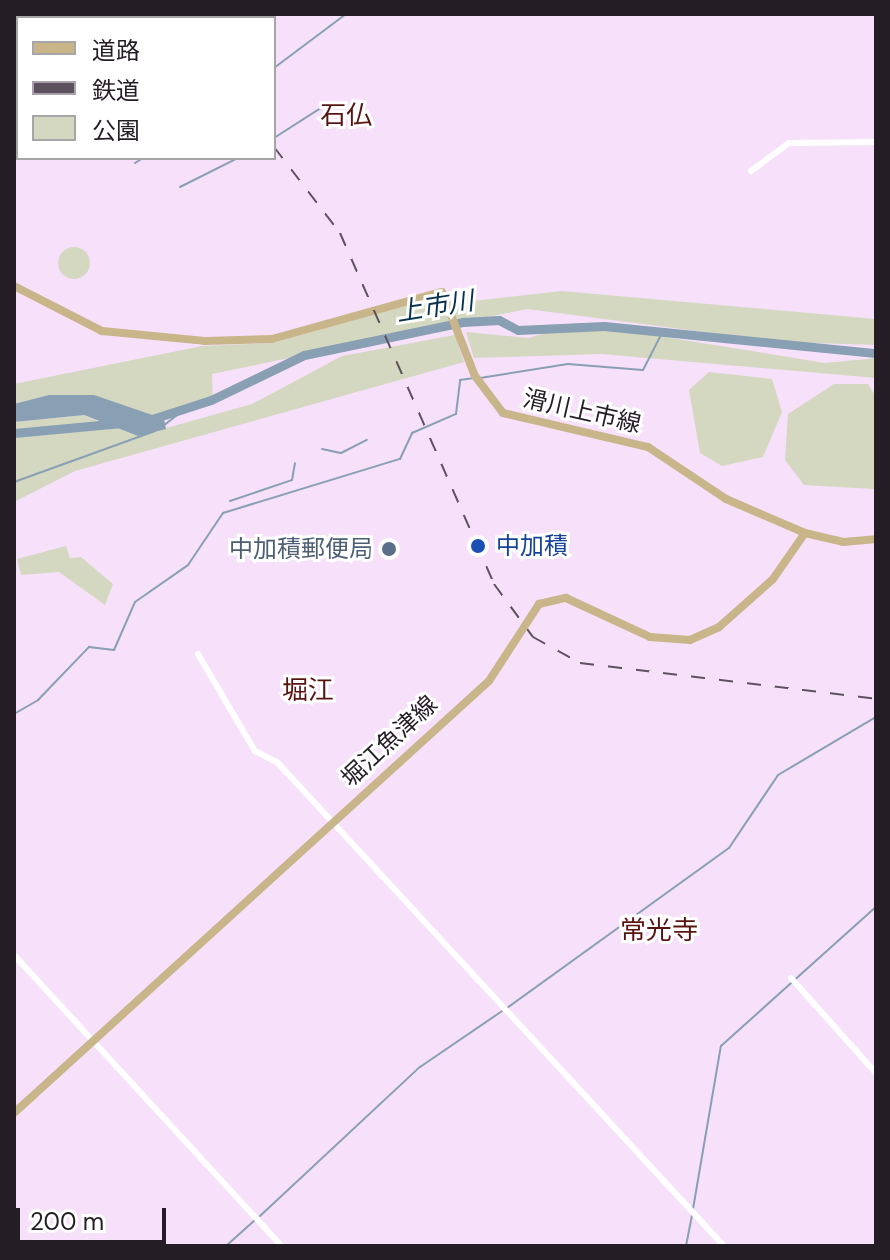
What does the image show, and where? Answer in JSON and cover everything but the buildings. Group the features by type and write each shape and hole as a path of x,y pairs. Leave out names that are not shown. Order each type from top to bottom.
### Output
{"main road":[{"name":"滑川上市線","path":"14,286 102,331 205,341 272,339 442,292 451,301 471,365 503,413 648,447 726,499 805,533 843,542 876,539"},
{"name":"堀江魚津線","path":"14,1113 489,681 539,604 566,598 650,637 690,640 749,601 805,533"}],"street":[{"path":"751,171 789,143 876,142"},
{"path":"198,654 255,751 277,762 724,1246"},
{"path":"14,955 282,1246"},
{"path":"791,978 876,1073"}],"green space":[{"path":"74,247 86,251 90,263 86,275 74,279 62,275 58,263 62,251"},
{"path":"562,291 876,319 876,345 782,342 527,309 212,374 213,403 164,419 49,395 14,404 14,384 202,346 273,343 435,297 455,303"},
{"path":"578,323 825,363 876,358 876,378 601,354 474,358 466,332 529,338"},
{"path":"455,335 464,362 75,471 14,502 14,422 83,415 138,436 252,404 342,356"},
{"path":"709,372 772,379 782,412 763,457 722,466 700,453 689,390"},
{"path":"834,384 868,384 876,397 874,489 804,485 785,460 788,414"},
{"path":"66,546 70,558 81,557 113,584 105,605 59,572 21,575 17,559"}],"water":[{"path":"49,395 94,395 164,419 166,429 138,436 84,415 14,422 14,404"}],"waterway":[{"path":"276,66 346,14"},
{"path":"276,137 324,106"},
{"path":"135,163 140,160"},
{"path":"180,187 234,160"},
{"name":"上市川","path":"149,420 211,400 304,355 463,322 499,320 518,330 604,326 876,353"},
{"path":"480,378 568,364 643,370 662,333"},
{"path":"14,714 38,700 89,647 114,650 135,602 188,565 223,513 400,459 412,433 456,414 460,380 474,378"},
{"path":"163,426 181,412"},
{"name":"上市川","path":"14,433 122,423"},
{"path":"14,482 155,431"},
{"path":"322,449 341,453 367,440"},
{"path":"230,501 292,480 295,463"},
{"path":"507,1008 729,848 778,775 876,717"},
{"path":"693,1209 721,1046 876,907"},
{"path":"260,1216 420,1067 502,1011"},
{"path":"686,1246 692,1216"},
{"path":"226,1246 255,1220"}],"railway":[{"path":"276,150 340,233 494,584 533,637 580,663 876,699"}],"place":[{"name":"中加積","path":"478,546"},
{"name":"中加積郵便局","path":"389,549"}],"district":[{"name":"石仏","path":"346,116"},
{"name":"堀江","path":"308,691"},
{"name":"常光寺","path":"659,931"}]}
